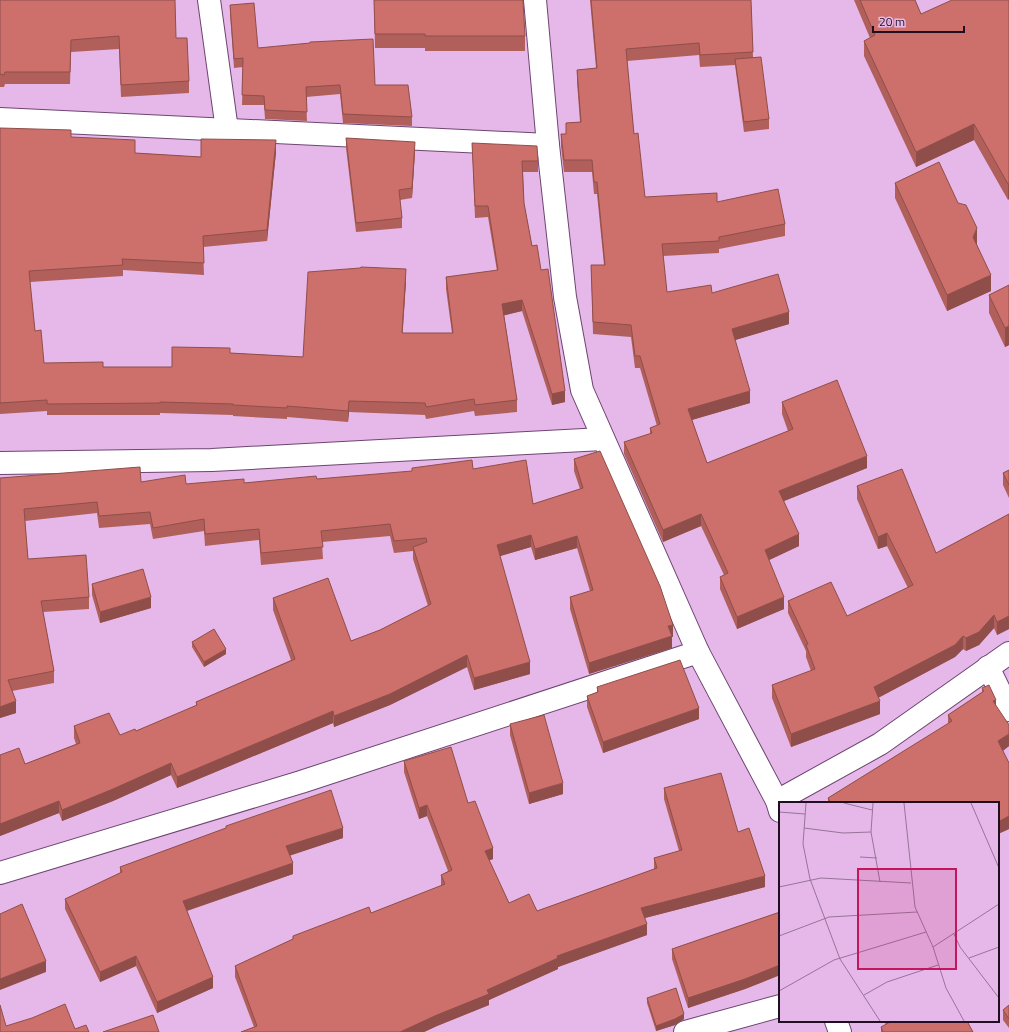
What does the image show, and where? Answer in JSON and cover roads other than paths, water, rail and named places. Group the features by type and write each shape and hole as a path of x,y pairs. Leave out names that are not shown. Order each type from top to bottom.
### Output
{"street":[{"path":"209,0 227,130"},
{"path":"535,0 548,145 565,297 582,390 602,439 647,534 698,652 779,806"},
{"path":"0,119 548,145"},
{"path":"0,463 212,460 602,439"},
{"path":"0,872 301,782 698,652"},
{"path":"786,802 880,744 1009,653"},
{"path":"988,667 1009,710"},
{"path":"685,1032 779,1006"},
{"path":"836,1022 840,1032"}]}
